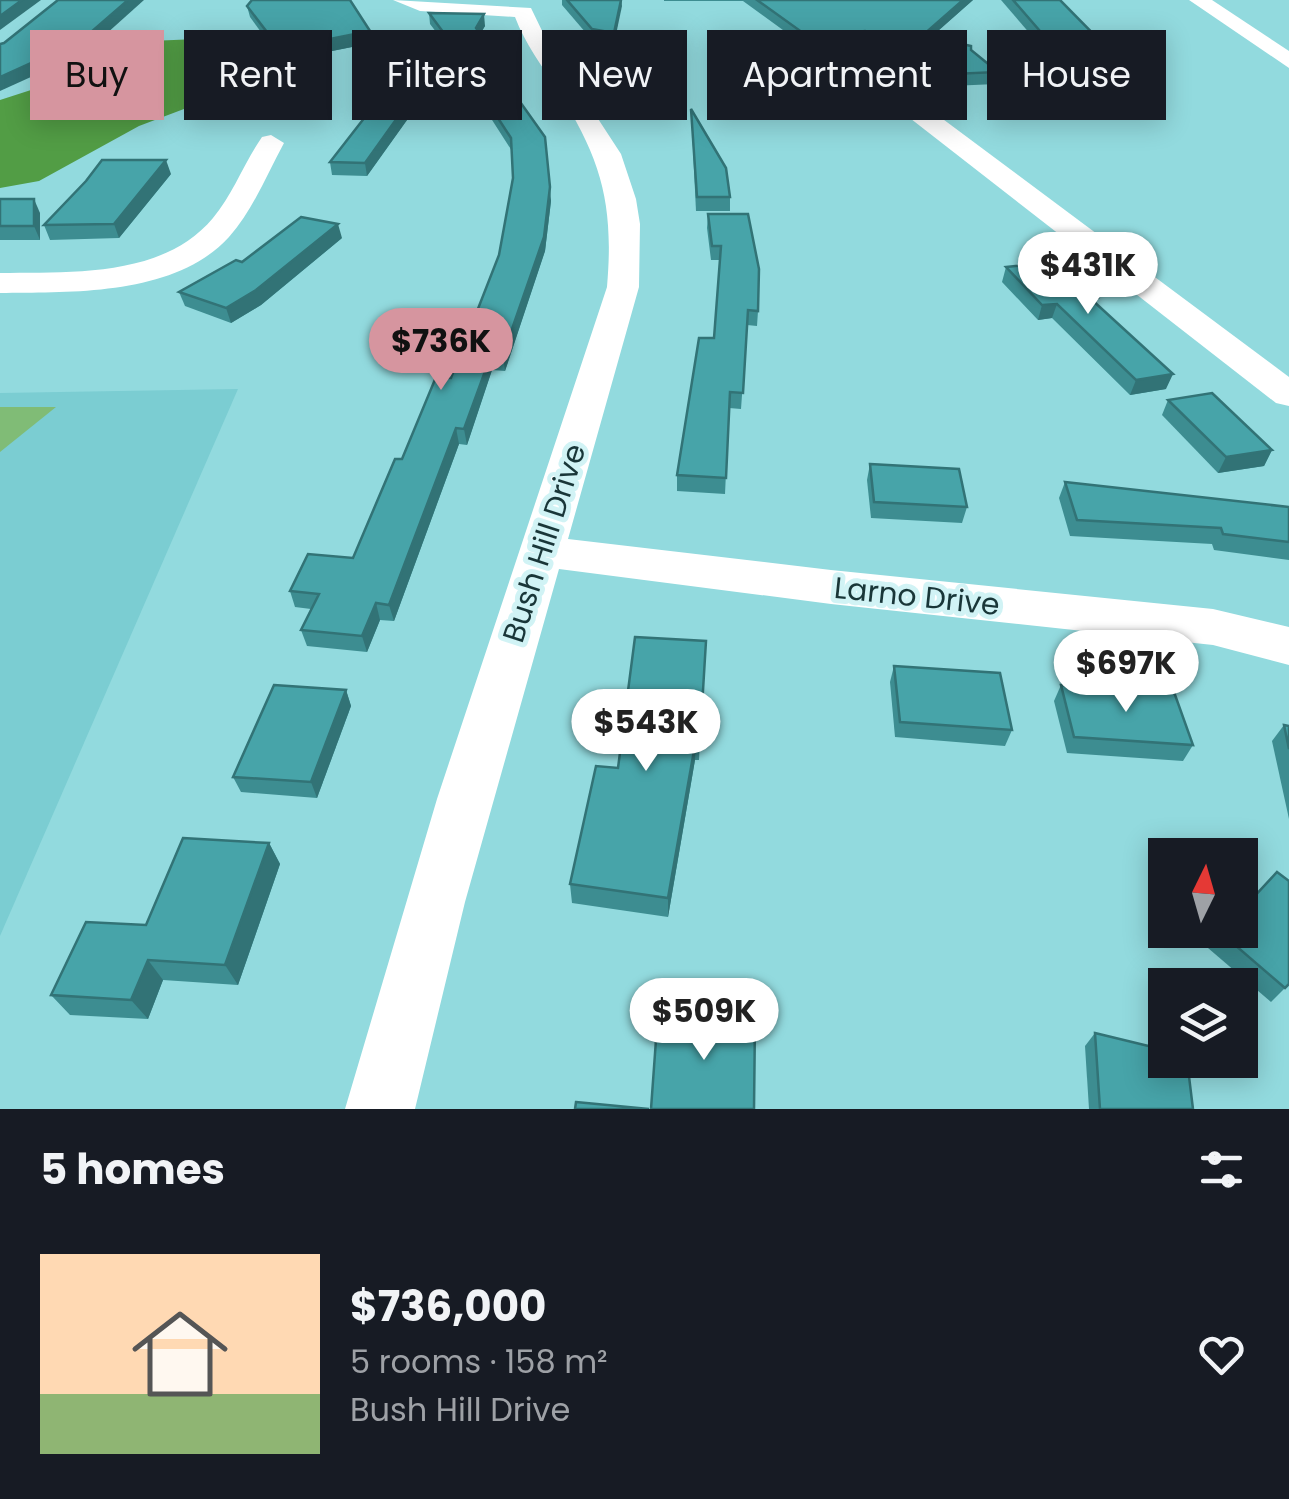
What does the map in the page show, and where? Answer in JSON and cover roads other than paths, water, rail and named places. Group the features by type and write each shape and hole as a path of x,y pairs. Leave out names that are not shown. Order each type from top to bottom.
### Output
{"street":[{"path":"403,0 420,5 532,6"},
{"path":"1198,0 1289,61"},
{"name":"Bush Hill Drive","path":"380,1109 406,998 624,287 627,228 620,178 604,142 533,36 532,6"},
{"path":"928,120 1289,395"},
{"path":"0,282 104,278 166,262 197,248 222,226 271,143"},
{"name":"Larno Drive","path":"543,551 830,587 1213,627 1289,646"}]}
